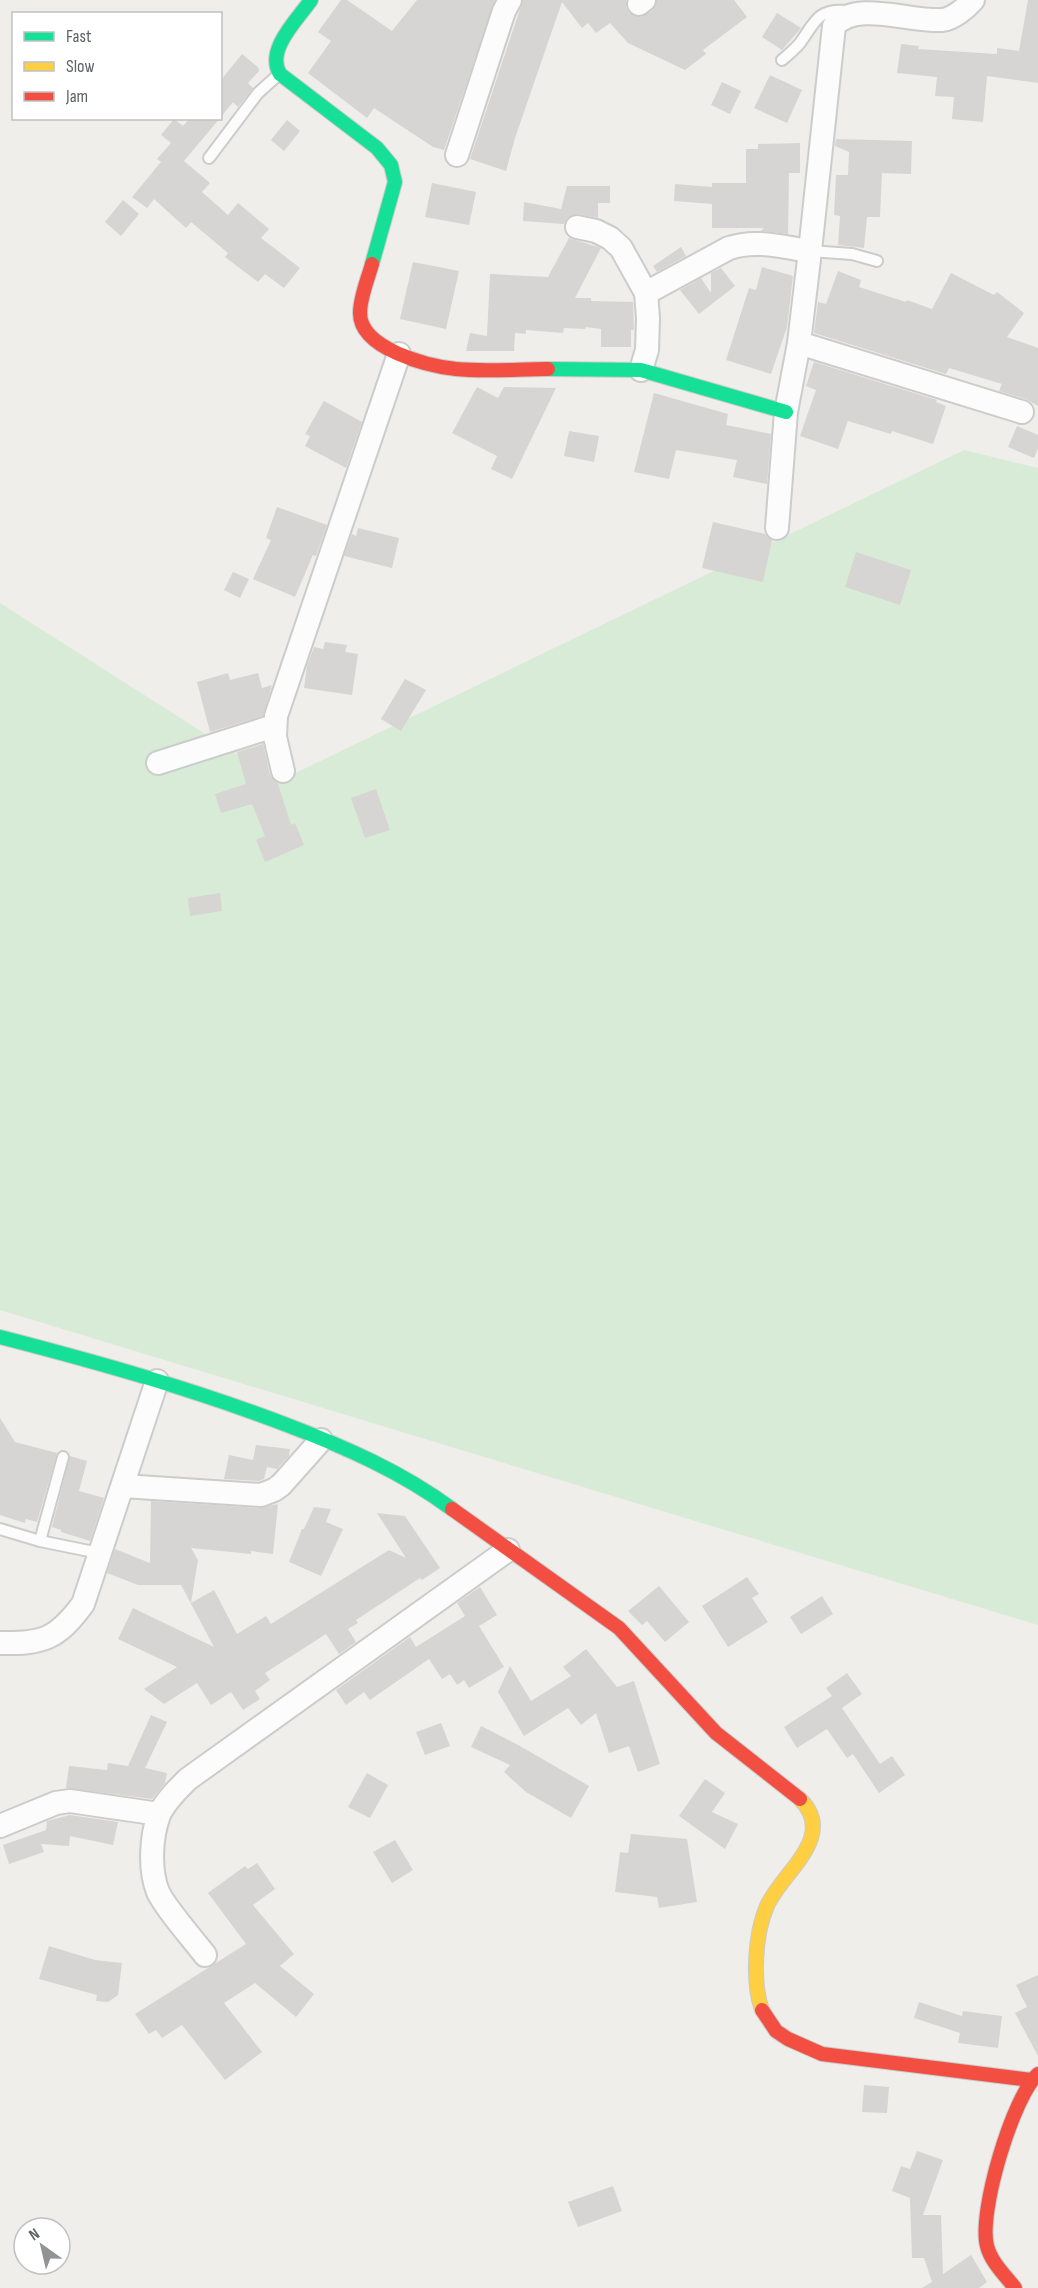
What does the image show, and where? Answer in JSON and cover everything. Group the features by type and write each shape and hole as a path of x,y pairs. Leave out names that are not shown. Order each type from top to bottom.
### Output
{"street":[{"path":"311,0 281,45 275,59 276,68 280,74 377,148 391,165 395,182 360,313 364,328 376,341 399,354 456,369 641,370 786,412"},
{"path":"457,155 504,11 510,0"},
{"path":"777,528 786,412 799,343 834,26 839,17 857,8 874,8 942,20 953,16 973,0"},
{"path":"577,227 596,231 610,238 621,248 646,293 648,318 646,350 641,370"},
{"path":"646,293 729,248 743,243 755,242 810,251"},
{"path":"799,343 1022,412"},
{"path":"283,771 274,726 399,354"},
{"path":"158,763 274,726"},
{"path":"0,1337 81,1357 248,1410 321,1440 406,1479 576,1595 635,1642 712,1729 799,1799 809,1810 813,1821 813,1834 808,1849 775,1891 767,1906 760,1930 756,1990 759,2008 774,2030 784,2039 822,2054 1035,2077"},
{"path":"0,1642 36,1641 52,1636 68,1625 83,1604 157,1381"},
{"path":"123,1486 261,1495 281,1485 321,1440"},
{"path":"205,1955 159,1893 156,1884 152,1855 159,1814 176,1791 188,1779 508,1550"},
{"path":"0,1826 56,1803 70,1801 159,1814"},
{"path":"1015,2288 993,2258 986,2244 987,2201 1022,2094 1035,2077"}],"lane":[{"path":"782,60 799,45 810,27 823,13 835,10 847,11"},
{"path":"209,158 258,93 280,74"},
{"path":"810,251 852,254 878,261"},
{"path":"40,1540 63,1457"},
{"path":"0,1529 99,1552"}],"green space":[{"path":"964,450 1038,468 1038,1625 0,1310 0,603 279,781"}],"building":[{"path":"341,0 347,0 392,31 417,0 495,0 444,150 433,147 374,108 367,118 308,73 331,41 318,32"},
{"path":"523,0 626,0 629,13 640,17 652,11 657,0 734,0 747,17 703,50 706,54 685,70 628,43 610,23 596,33 588,23 582,28 562,2 515,138 506,171 470,159"},
{"path":"1028,0 1038,0 1038,83 987,76 983,122 952,119 954,97 935,96 937,77 897,73 901,44 919,46 918,49 997,54 997,48 1019,51"},
{"path":"777,13 801,28 782,50 762,37"},
{"path":"242,54 258,67 259,71 248,83 253,88 238,107 233,102 222,116 222,79"},
{"path":"770,75 802,90 787,123 754,108"},
{"path":"722,82 741,91 730,114 711,105"},
{"path":"173,120 183,126 188,120 218,120 184,161 210,183 202,192 228,215 238,203 269,229 261,238 300,268 284,288 265,274 258,282 225,257 228,253 191,222 186,228 154,199 147,208 132,197 161,162 157,159 171,143 161,135"},
{"path":"287,120 300,131 284,151 271,140"},
{"path":"836,139 912,141 911,174 882,173 880,217 867,217 864,248 838,245 840,216 834,215 836,175 848,175 849,152 835,146"},
{"path":"800,143 800,173 789,173 788,234 761,231 764,228 712,228 712,204 674,201 675,184 712,187 712,183 746,183 746,149 758,149 758,144"},
{"path":"432,183 476,192 469,225 425,217"},
{"path":"567,186 610,186 610,203 598,203 598,218 579,214 567,218 564,224 523,221 524,202 561,209"},
{"path":"123,200 139,214 121,236 105,222"},
{"path":"569,238 601,248 575,298 591,298 591,301 633,302 634,330 631,330 631,347 601,347 601,329 586,327 585,329 564,328 563,333 526,330 526,334 515,333 514,351 466,351 470,333 487,336 490,274 548,277"},
{"path":"681,247 686,256 657,272 653,266"},
{"path":"413,262 459,271 446,329 400,319"},
{"path":"762,267 793,276 787,327 771,374 726,360 749,288 756,290"},
{"path":"721,268 735,286 699,314 680,290 701,278 711,293 711,273"},
{"path":"838,271 861,280 859,287 932,309 951,273 994,295 997,292 1024,313 1007,337 1038,348 1038,406 1026,399 999,391 1002,384 949,368 946,374 814,333 818,302 826,304"},
{"path":"814,362 937,400 936,402 946,406 933,444 892,431 891,434 848,421 838,449 800,436 816,390 806,386"},
{"path":"477,387 498,398 504,387 556,388 512,479 491,469 497,456 452,433"},
{"path":"654,393 728,414 726,425 771,434 767,484 733,477 737,460 676,450 669,479 634,472"},
{"path":"324,401 362,422 346,468 305,446 310,436 305,434"},
{"path":"1017,426 1038,435 1038,448 1034,458 1008,447"},
{"path":"569,431 599,436 594,462 564,456"},
{"path":"277,507 327,525 316,556 313,555 295,597 253,579 271,540 266,538"},
{"path":"713,522 765,534 772,540 763,582 702,568"},
{"path":"358,528 399,538 392,568 344,556 352,534 356,536"},
{"path":"856,552 911,570 900,605 845,587"},
{"path":"233,572 249,579 240,598 224,590"},
{"path":"325,642 347,645 345,652 358,654 352,695 304,688 307,666 314,647 323,649"},
{"path":"228,673 230,680 258,673 262,688 272,685 263,716 210,732 197,682"},
{"path":"405,679 426,690 401,731 381,719"},
{"path":"263,744 270,775 278,784 291,825 295,823 304,845 265,862 256,840 265,836 252,804 221,813 215,794 246,784 237,752"},
{"path":"376,789 390,830 365,838 351,798"},
{"path":"220,893 222,911 190,916 188,898"},
{"path":"0,1418 15,1442 57,1453 37,1522 26,1519 25,1523 0,1515"},
{"path":"256,1445 290,1449 289,1456 277,1469 267,1467 264,1479 259,1481 224,1479 229,1455 253,1460"},
{"path":"70,1456 87,1461 79,1491 104,1498 90,1541 52,1527"},
{"path":"151,1501 260,1508 278,1504 273,1554 191,1548 198,1560 191,1603 214,1590 237,1634 266,1616 271,1624 389,1550 406,1558 377,1513 405,1516 440,1568 422,1580 420,1578 356,1620 358,1623 348,1629 356,1642 339,1654 326,1634 265,1673 270,1680 255,1691 260,1699 243,1710 231,1692 211,1705 197,1683 164,1704 144,1689 177,1667 118,1639 133,1608 214,1647 181,1585 138,1585 107,1573 115,1549 150,1563"},
{"path":"314,1507 331,1509 326,1522 343,1529 321,1576 289,1562 302,1529"},
{"path":"747,1577 759,1594 752,1598 768,1622 728,1647 702,1606"},
{"path":"659,1586 689,1622 665,1642 647,1621 642,1625 628,1611"},
{"path":"480,1587 497,1615 479,1626 504,1667 469,1688 464,1680 457,1685 450,1674 442,1679 429,1659 370,1700 364,1692 346,1705 336,1690 410,1637 416,1647 465,1616 457,1603"},
{"path":"822,1596 833,1614 801,1634 790,1617"},
{"path":"586,1649 617,1687 634,1681 660,1764 638,1772 629,1746 609,1753 596,1713 581,1725 568,1708 524,1736 498,1692 510,1666 531,1701 571,1676 563,1667"},
{"path":"847,1673 862,1694 842,1708 880,1764 892,1756 905,1775 879,1793 853,1754 847,1758 827,1729 797,1748 784,1727 832,1696 826,1688"},
{"path":"151,1715 167,1722 145,1768 167,1773 165,1783 152,1799 66,1788 69,1766 107,1770 108,1763 128,1766"},
{"path":"441,1723 450,1746 425,1755 416,1732"},
{"path":"481,1726 589,1786 571,1818 526,1792 504,1772 510,1765 471,1747"},
{"path":"367,1773 388,1785 370,1818 348,1807"},
{"path":"705,1779 725,1793 712,1812 738,1824 725,1849 679,1816"},
{"path":"70,1815 118,1822 113,1845 70,1836 69,1846 41,1844 44,1852 9,1864 3,1845 46,1830 47,1821"},
{"path":"631,1834 687,1839 697,1902 659,1908 657,1897 615,1892 620,1852 628,1853"},
{"path":"395,1840 413,1870 392,1883 373,1852"},
{"path":"257,1863 275,1889 253,1905 294,1954 280,1966 314,1994 296,2017 255,1983 224,2003 262,2052 225,2080 182,2025 162,2038 156,2030 149,2034 135,2014 246,1944 208,1893 245,1866 248,1869"},
{"path":"49,1946 95,1960 122,1963 118,1995 108,2002 96,2001 97,1995 39,1979"},
{"path":"1038,1975 1038,2056 1015,2013 1027,2007 1016,1985"},
{"path":"919,2002 962,2016 963,2011 1002,2016 998,2048 958,2043 960,2033 914,2018"},
{"path":"864,2085 889,2087 887,2113 862,2112"},
{"path":"917,2151 943,2160 923,2215 941,2215 943,2274 971,2255 987,2282 979,2288 922,2288 932,2282 924,2258 912,2258 910,2198 892,2191 901,2166 910,2169"},
{"path":"613,2186 622,2211 578,2227 568,2202"}],"traffic: fast":[{"path":"311,0 285,35 280,45 276,65 280,74 377,148 391,165 395,182 372,264"},
{"path":"548,369 641,370 786,412"},
{"path":"0,1337 145,1377 287,1425 372,1461 413,1483 452,1509"}],"traffic: slow":[{"path":"762,2010 757,1986 756,1958 763,1917 774,1893 803,1854 810,1841 813,1827 810,1813 800,1799"}],"traffic: jam":[{"path":"372,264 360,313 363,326 371,337 383,346 413,359 456,369 548,369"},
{"path":"452,1509 619,1628 716,1733 800,1799"},
{"path":"762,2010 776,2031 822,2054 1031,2080"},
{"path":"1015,2288 989,2252 986,2230 988,2208 1009,2129 1028,2086 1038,2074"}]}
